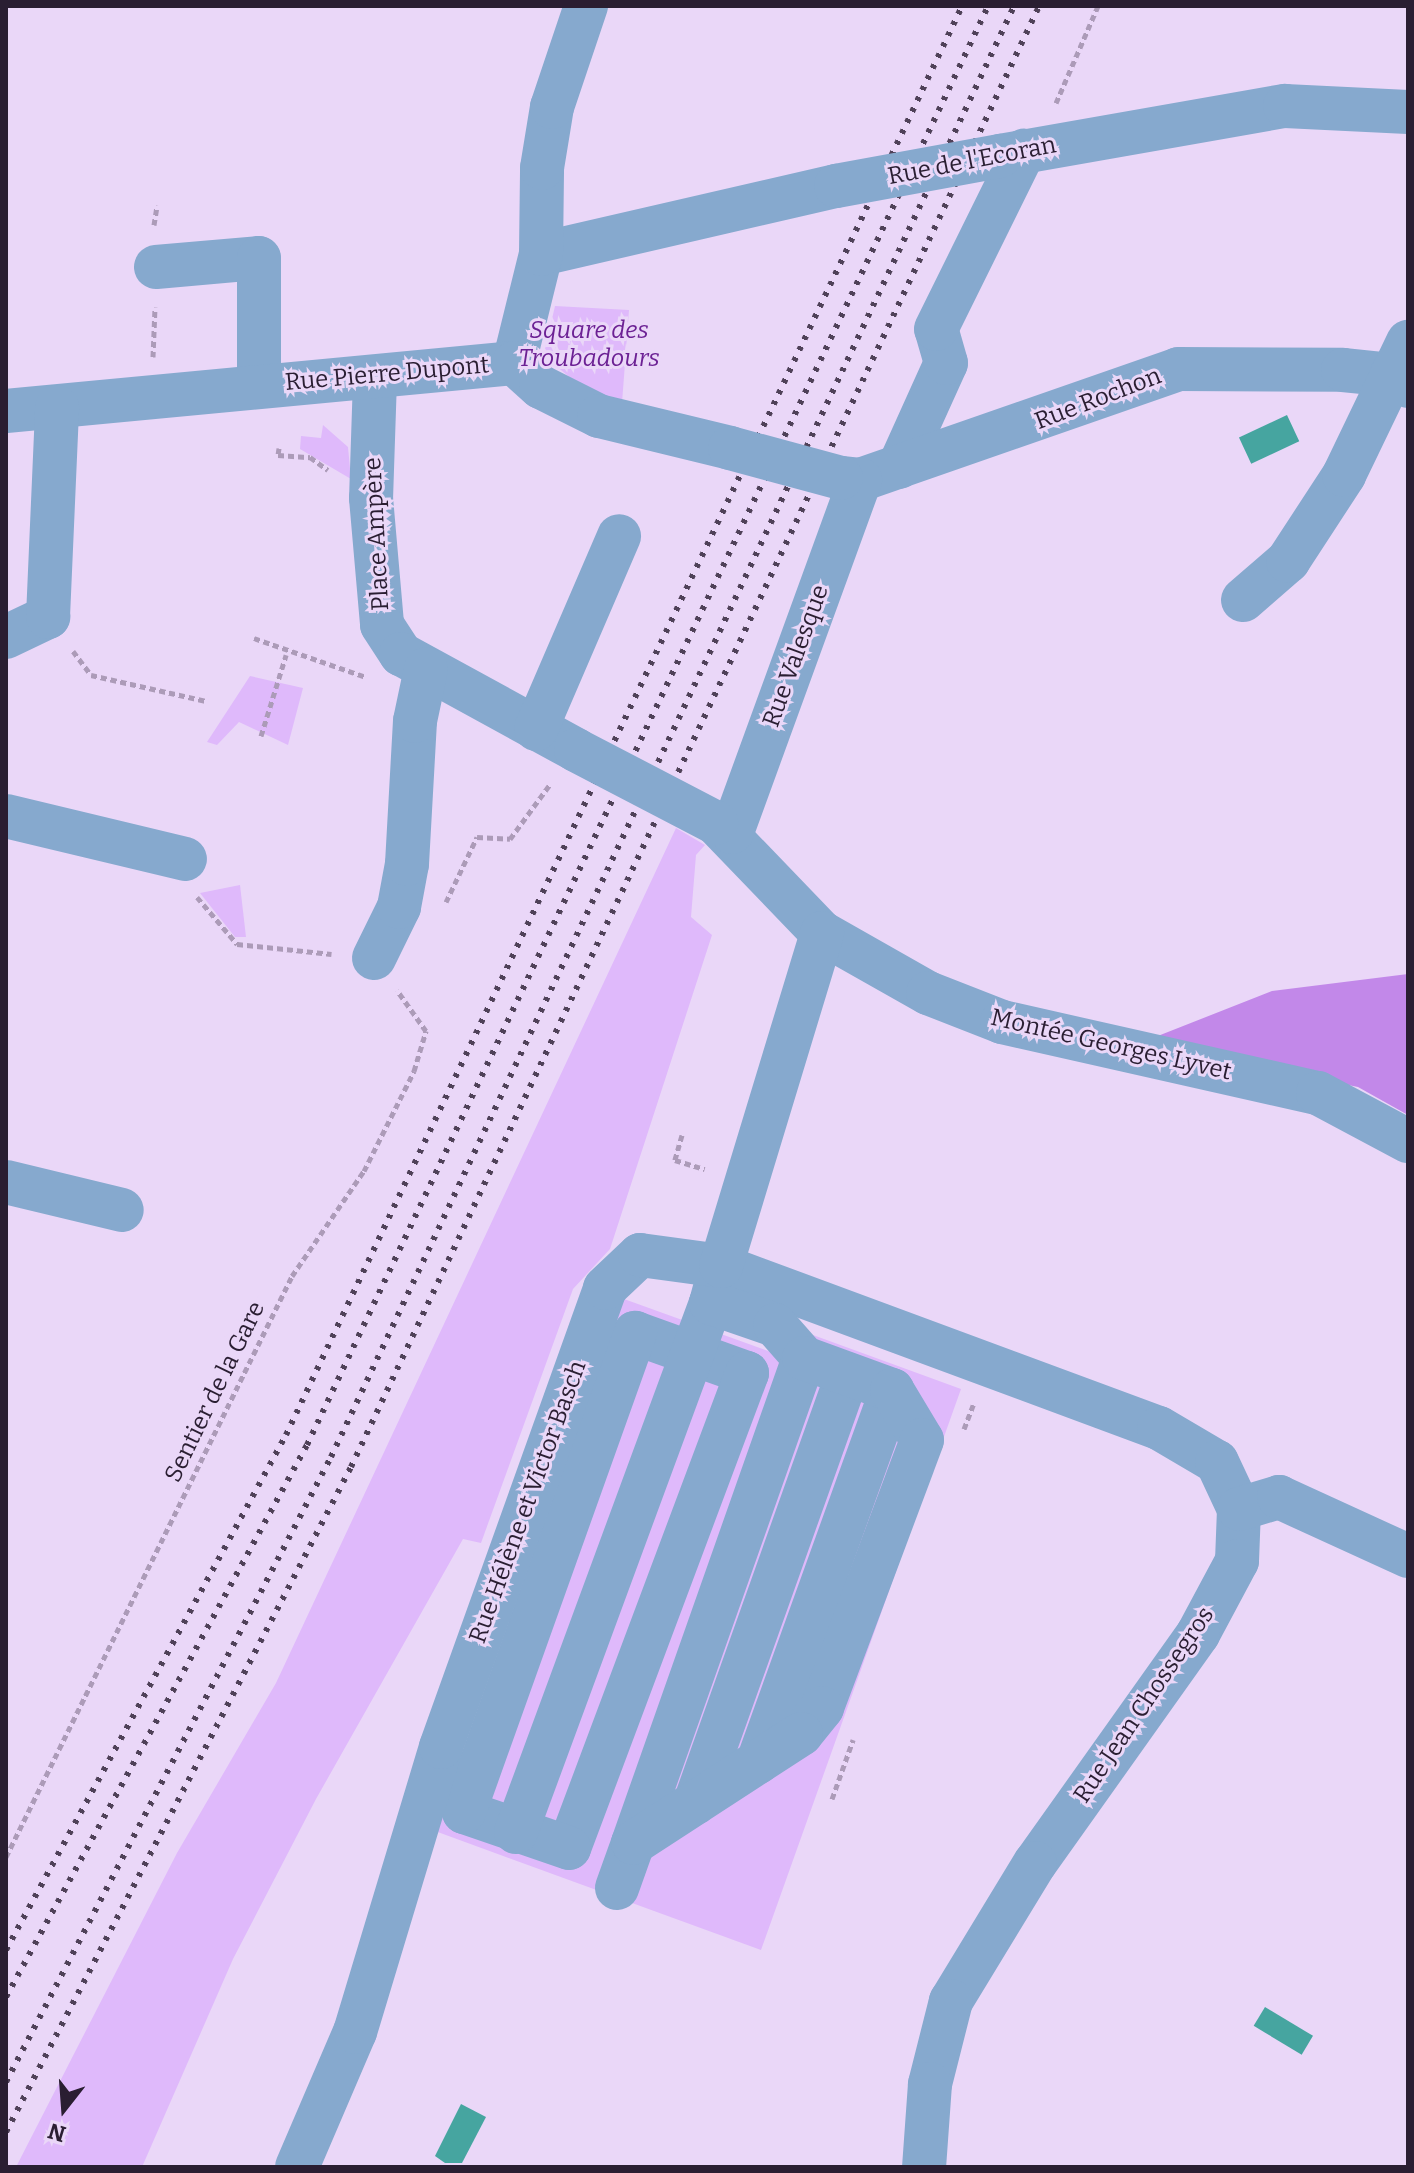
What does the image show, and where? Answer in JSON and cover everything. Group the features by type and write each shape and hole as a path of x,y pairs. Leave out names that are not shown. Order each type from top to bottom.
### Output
{"street":[{"path":"514,363 541,254 542,168 552,107 586,6"},
{"name":"Rue de l'Ecoran","path":"541,254 836,186 1285,106 1408,112"},
{"name":"Rue Valesque","path":"724,828 867,475 946,363 936,329 1020,151"},
{"path":"156,267 259,258 259,385"},
{"name":"Rue Pierre Dupont","path":"6,411 259,385 375,379 514,363 541,387 599,416 730,448 867,475"},
{"path":"1243,600 1288,561 1344,475 1402,368"},
{"name":"Rue Rochon","path":"867,475 1178,369 1402,368"},
{"name":"Place Ampère","path":"375,379 371,498 382,625 424,681"},
{"path":"6,637 48,617 57,407"},
{"path":"536,729 619,536"},
{"path":"374,958 399,907 407,864 424,681"},
{"name":"Montée Georges Lyvet","path":"424,681 536,729 724,828 822,933 928,993 1002,1022 1318,1093 1408,1141"},
{"path":"6,816 185,859"},
{"path":"516,1832 693,1354 822,933"},
{"path":"6,1182 122,1210"},
{"name":"Rue Hélène et Victor Basch","path":"297,2167 355,2032 441,1747 605,1288 640,1255 716,1285"},
{"path":"633,1843 758,1762 892,1390 804,1358 775,1325 716,1285"},
{"name":"Rue Jean Chossegros","path":"716,1285 1159,1428 1217,1462 1239,1509 1237,1561 1198,1634 1035,1863 951,2001 930,2084 924,2167"},
{"path":"635,1333 747,1373 671,1588 656,1603 569,1848 464,1812 594,1449 635,1333"},
{"path":"617,1888 804,1358"},
{"path":"695,1803 848,1374"},
{"path":"594,1449 705,1493"},
{"path":"1239,1509 1279,1497 1408,1556"},
{"path":"552,1565 607,1585"}],"path":[{"path":"1020,151 1098,6"},
{"path":"151,398 156,267"},
{"path":"279,448 278,455 310,457 336,475"},
{"path":"254,638 286,655 424,681"},
{"path":"261,736 286,655"},
{"path":"91,675 206,701"},
{"path":"439,917 477,837 510,839 576,750"},
{"path":"215,923 237,944 374,958"},
{"name":"Sentier de la Gare","path":"6,1857 292,1276 364,1171 414,1071 426,1031 374,958"},
{"path":"401,997 408,984"},
{"path":"682,1135 675,1160 705,1169"}],"green space":[{"name":"Square des Troubadours","path":"555,306 629,310 622,403 587,392 555,365 545,349"},
{"path":"323,425 348,447 351,479 300,449 301,436 321,438"},
{"path":"250,676 303,688 288,745 239,722 217,745 207,742"},
{"path":"676,828 705,845 696,855 691,917 712,935 610,1249 573,1289 481,1543 463,1539 316,1799 233,1959 142,2167 16,2167 177,1853 276,1683"},
{"path":"240,885 246,937 235,937 200,893"},
{"path":"624,1299 779,1355 813,1335 961,1389 761,1950 435,1831"}],"shaded area":[{"path":"1287,415 1299,441 1251,464 1239,437"},
{"path":"1408,974 1408,1115 1358,1087 1140,1043 1272,991"},
{"path":"1265,2007 1313,2036 1302,2055 1254,2026"},
{"path":"461,2104 486,2117 462,2163 445,2163 435,2156"}],"railway":[{"path":"6,1950 286,1435 962,6"},
{"path":"6,1997 307,1445 988,6"},
{"path":"6,2082 331,1457 1014,6"},
{"path":"6,2132 351,1467 1039,6"}]}
